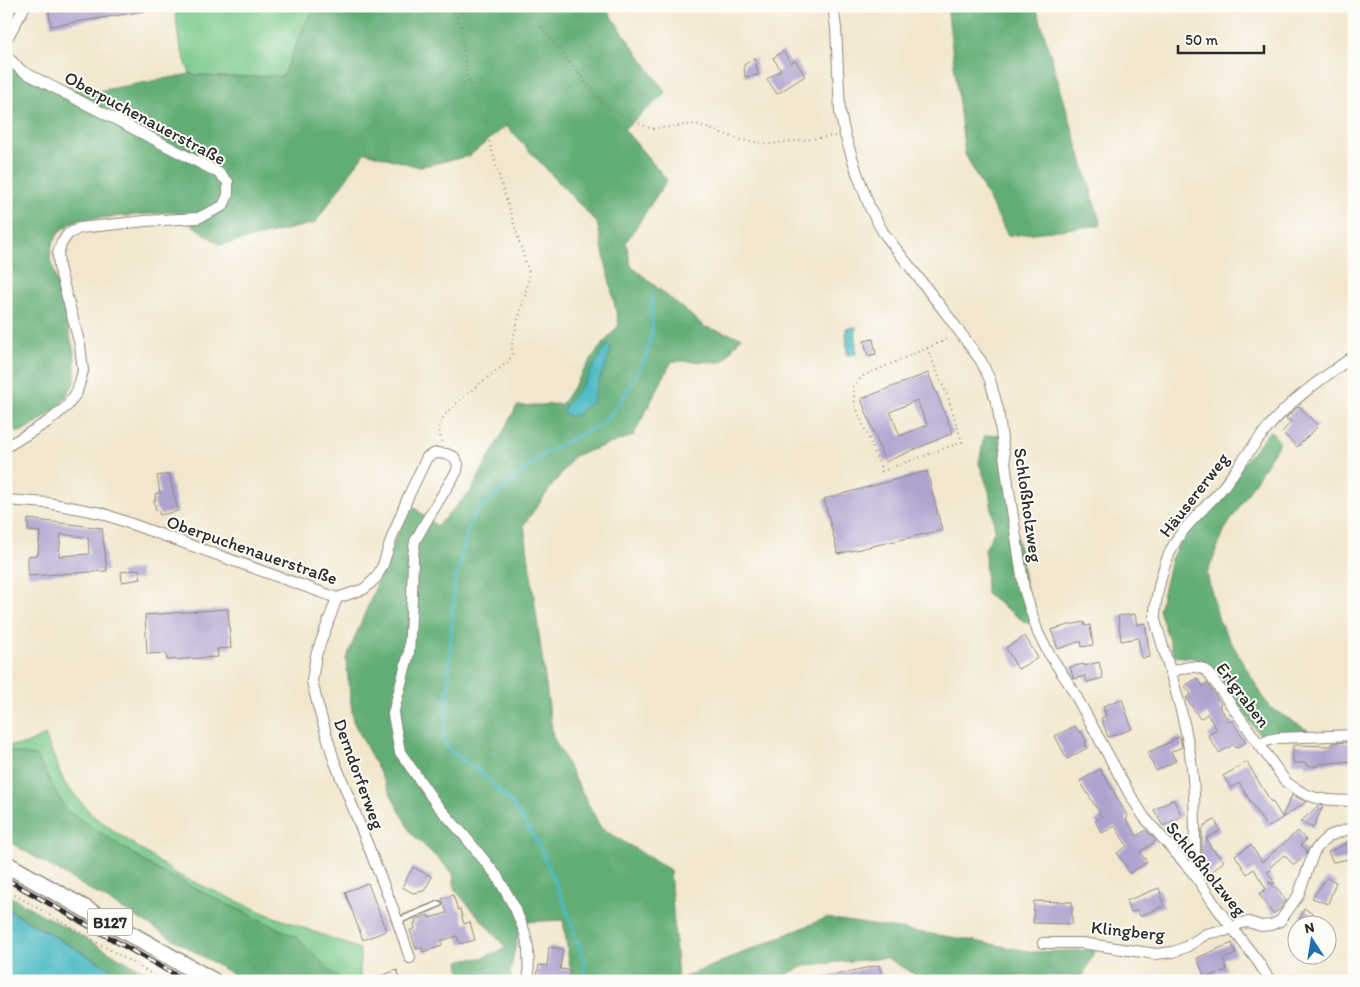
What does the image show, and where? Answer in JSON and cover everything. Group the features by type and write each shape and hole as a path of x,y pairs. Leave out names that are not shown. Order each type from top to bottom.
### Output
{"main road":[{"name":"B127","path":"6,864 213,981"}],"street":[{"path":"6,40 26,6"},
{"name":"Schloßholzweg","path":"833,6 836,28 840,112 845,135 870,208 883,232 981,361 990,380 998,409 1024,589 1038,633 1071,687 1128,793 1169,847 1195,876 1259,963 1270,981"},
{"name":"Oberpuchenauerstraße","path":"6,56 22,71 219,173 228,182 228,195 223,206 198,218 144,221 80,228 68,234 61,244 58,254 59,267 80,345 83,371 77,392 67,406 49,421 6,446"},
{"name":"Häusererweg","path":"1195,876 1195,805 1192,767 1154,610 1167,558 1177,539 1219,491 1272,423 1322,378 1354,356"},
{"path":"436,453 454,457 458,464 457,471 415,541 409,653 393,714 400,752 437,805 497,876 515,908 525,933 528,947 529,981"},
{"name":"Oberpuchenauerstraße","path":"6,500 48,503 101,513 337,598 364,589 376,578 383,565 392,537 426,457 436,453"},
{"name":"Derndorferweg","path":"337,598 316,655 312,681 334,760 376,863 410,958"},
{"name":"Erlgraben","path":"1170,672 1193,666 1207,671 1286,782 1298,791 1310,797 1324,800 1354,801"},
{"name":"Erlgraben","path":"1260,744 1278,738 1354,735"},
{"path":"1233,927 1249,922 1261,926 1271,925 1280,920 1298,896 1314,852 1321,842 1329,836 1354,827"},
{"name":"Klingberg","path":"1043,943 1082,943 1156,954 1186,947 1206,934 1225,931 1233,927"}],"lane":[{"path":"397,921 439,904"}],"path":[{"path":"436,453 444,446 439,435 440,423 449,410 508,361 512,353 512,342 528,284 529,273 483,119 466,74 461,27 452,6"},
{"path":"541,27 606,107 651,129 696,124 741,140 770,144 845,135"},
{"path":"927,348 949,400 962,442 882,471 855,405 853,386 863,376 961,333"},
{"path":"6,890 164,981"}],"green space":[{"path":"178,6 317,6 306,22 283,76 220,77 190,74 179,43 175,9"},
{"path":"317,6 604,6 666,93 624,129 667,180 626,242 631,266 705,327 741,337 723,362 672,361 633,436 574,456 524,524 553,737 601,828 670,870 678,980 826,918 964,939 1033,952 1095,950 1083,976 919,977 887,958 806,965 773,981 572,981 563,920 521,922 510,972 512,981 461,981 459,961 482,958 506,948 455,890 453,873 411,833 353,721 346,659 410,504 437,526 471,491 517,406 562,404 596,352 619,325 597,223 506,126 469,156 419,167 365,152 315,223 221,245 173,212 77,220 60,231 52,244 50,256 75,356 75,382 61,404 38,423 20,432 6,427 6,67 87,93 190,74 220,77 283,76 306,22"},
{"path":"947,6 1036,6 1101,225 1008,236 965,154"},
{"path":"1270,431 1280,442 1224,531 1207,574 1219,621 1269,707 1309,731 1262,738 1211,667 1193,658 1174,656 1159,610 1171,559 1182,538"},
{"path":"998,434 1033,624 1025,622 986,594 985,549 995,530 989,491 979,463 984,436"},
{"path":"45,735 64,782 92,815 176,874 264,913 360,949 360,981 341,981 298,938 161,872 65,810 37,757 6,750 6,745 24,745"},
{"path":"6,750 37,757 66,810 161,872 298,938 341,981 244,981 6,840"},
{"path":"6,894 161,981 132,981 6,908"}],"water":[{"path":"856,327 856,354 847,355 846,328"},
{"path":"605,347 611,347 609,357 591,403 577,414 569,416 563,412 565,406 583,384"},
{"path":"6,909 132,981 6,981"}],"building":[{"path":"48,6 145,6 145,11 51,26"},
{"path":"783,51 791,63 795,60 805,76 777,94 767,79 781,70 773,58"},
{"path":"755,57 758,75 745,77 744,65"},
{"path":"873,339 876,354 868,356 864,341"},
{"path":"928,373 953,433 885,462 861,399","holes":["917,400 927,425 900,436 890,412"]},
{"path":"1299,406 1318,426 1297,447 1282,432 1291,422 1286,418"},
{"path":"927,471 942,530 838,554 824,499"},
{"path":"169,474 178,511 160,515 158,510 156,510 154,500 156,500 155,494 160,493 157,476"},
{"path":"28,519 102,528 107,571 28,576 28,556 38,555 40,532 28,531","holes":["61,534 88,538 89,554 59,556"]},
{"path":"139,569 141,579 122,582 121,572"},
{"path":"228,609 231,648 217,649 218,657 167,660 166,653 147,654 145,615"},
{"path":"1135,614 1137,625 1145,623 1150,657 1142,658 1138,638 1121,641 1118,616"},
{"path":"1084,622 1085,626 1090,625 1093,645 1082,647 1081,641 1058,649 1051,630"},
{"path":"1025,636 1038,658 1018,669 1006,648"},
{"path":"1099,662 1103,678 1087,682 1085,676 1074,679 1070,667"},
{"path":"1197,678 1203,686 1207,683 1221,704 1219,706 1229,722 1232,720 1246,742 1236,748 1234,744 1219,753 1208,735 1217,730 1207,714 1200,719 1186,698 1191,694 1185,686"},
{"path":"1122,699 1132,729 1108,737 1101,718 1106,716 1103,706"},
{"path":"1075,726 1079,732 1081,731 1087,742 1085,743 1087,748 1067,759 1055,736"},
{"path":"1180,737 1182,747 1171,752 1176,761 1156,771 1147,753"},
{"path":"1353,742 1354,761 1318,764 1318,766 1306,766 1306,763 1293,763 1293,745 1332,746 1332,743"},
{"path":"1247,762 1282,817 1292,795 1306,802 1267,828 1239,783 1231,788 1223,776"},
{"path":"1100,769 1115,793 1128,817 1126,819 1137,836 1146,830 1156,841 1140,852 1147,862 1130,873 1117,853 1127,846 1115,826 1102,833 1095,821 1102,817 1080,781"},
{"path":"1173,799 1182,816 1163,826 1154,810"},
{"path":"1319,805 1323,806 1313,828 1300,822"},
{"path":"1215,820 1220,831 1206,838 1211,848 1224,861 1205,878 1202,864 1202,829 1205,827 1204,825"},
{"path":"1298,831 1306,840 1301,845 1307,851 1306,855 1294,865 1284,855 1267,872 1275,884 1268,882 1279,890 1286,901 1273,914 1259,894 1266,889 1254,869 1247,874 1235,855 1251,845 1262,862"},
{"path":"1354,839 1354,858 1333,862 1328,852"},
{"path":"413,867 432,877 424,891 413,893 402,887"},
{"path":"1327,878 1336,882 1328,904 1312,898"},
{"path":"368,883 386,931 363,940 345,892"},
{"path":"1159,888 1164,906 1140,916 1137,910 1131,912 1126,901"},
{"path":"453,895 458,910 460,909 464,924 470,922 475,940 460,944 457,936 441,941 442,946 423,952 422,948 416,949 410,930 415,929 415,920 428,915 429,918 447,913 442,899"},
{"path":"1034,901 1072,902 1072,924 1033,923"},
{"path":"1304,908 1312,914 1302,914"},
{"path":"1232,943 1236,954 1223,959 1227,970 1205,978 1197,958"},
{"path":"549,947 563,949 560,969 570,970 568,981 536,981 539,965 547,966"},
{"path":"879,965 882,976 861,981 826,981 826,977"},
{"path":"397,970 401,981 369,981 369,980"}],"waterway":[{"path":"583,981 585,963 563,900 538,843 513,805 479,770 452,753 443,741 454,587 469,525 478,511 543,454 603,423 622,399 646,357 652,332 652,296"}],"railway":[{"path":"6,879 186,981"}]}
